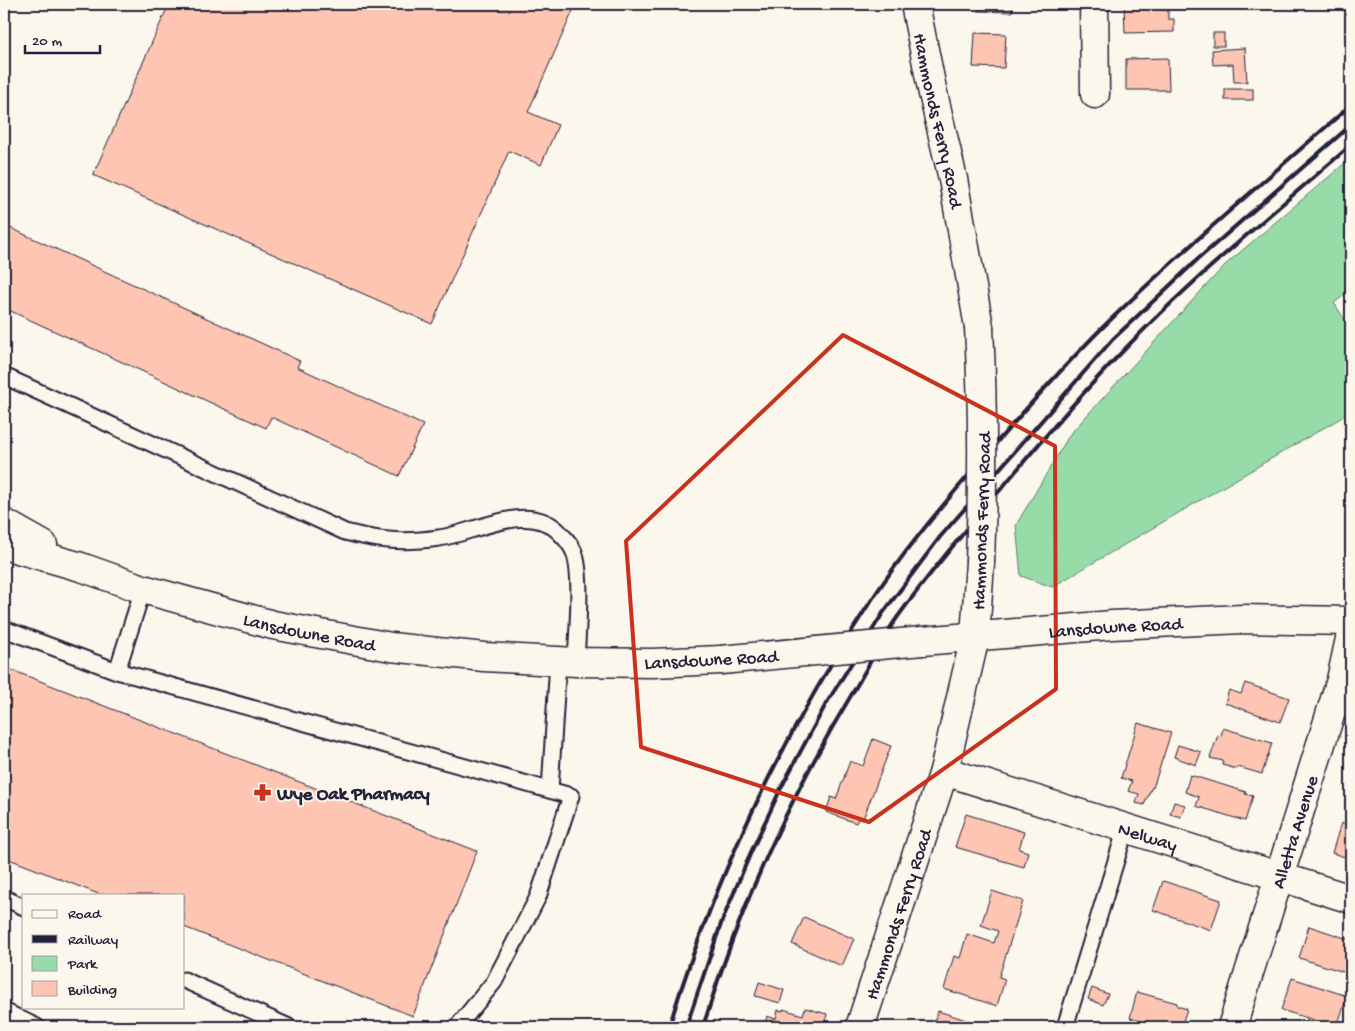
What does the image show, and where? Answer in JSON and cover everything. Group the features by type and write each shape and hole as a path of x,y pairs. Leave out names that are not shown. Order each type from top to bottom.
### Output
{"street":[{"name":"Hammonds Ferry Road","path":"860,1027 944,771 975,636 980,562 983,497 983,406 979,326 953,179 915,4"},
{"path":"1094,4 1095,94"},
{"name":"Lansdowne Road","path":"4,523 81,567"},
{"name":"Lansdowne Road","path":"4,545 81,567 143,589 273,625 391,647 484,657 567,662 652,663 721,660 1112,625 1243,619 1351,621"},
{"name":"Alletta Avenue","path":"1232,1027 1281,877 1341,680 1351,634"},
{"name":"Nelway","path":"944,771 1351,899"}],"lane":[{"path":"4,376 345,532 373,539 404,542 441,538 504,520 521,518 537,520 555,527 566,539 574,553 578,578 550,790"},
{"path":"117,671 143,589"},
{"path":"4,630 117,671 571,796 538,897 494,982 457,1027"},
{"path":"1065,1027 1126,828"},
{"path":"4,898 22,906"},
{"path":"185,980 289,1027"},
{"path":"4,1011 38,1027"}],"highlighted area":[{"path":"843,335 1055,446 1056,689 869,822 641,747 626,541"}],"green space":[{"path":"1351,158 1351,290 1334,303 1351,329 1351,412 1052,587 1021,576 1016,525 1070,434 1225,265"}],"building":[{"path":"169,4 576,4 528,112 558,125 541,165 509,151 432,324 93,175"},
{"path":"979,4 1013,4 1012,12 978,11"},
{"path":"1124,4 1168,4 1168,19 1174,19 1174,32 1125,33"},
{"path":"975,33 1006,34 1004,68 973,67"},
{"path":"1213,33 1224,33 1224,46 1213,46"},
{"path":"1245,48 1247,82 1234,82 1233,64 1213,65 1212,50"},
{"path":"1168,58 1169,90 1126,90 1126,59"},
{"path":"1225,89 1253,89 1253,100 1225,100"},
{"path":"4,225 300,361 297,367 423,425 399,476 271,417 266,428 4,308"},
{"path":"4,667 477,851 413,1016 185,927 185,894 98,894 4,857"},
{"path":"1245,683 1289,698 1280,722 1225,703 1229,690 1241,694"},
{"path":"1138,723 1171,733 1153,788 1144,805 1136,803 1139,794 1128,791 1132,781 1121,778"},
{"path":"1223,728 1272,743 1262,774 1238,767 1237,769 1222,765 1223,761 1210,758 1218,735 1221,736"},
{"path":"873,739 891,746 863,819 858,819 856,823 826,812 831,797 836,799 850,761 863,766"},
{"path":"1178,745 1201,752 1196,765 1174,757"},
{"path":"1190,775 1246,792 1245,794 1253,796 1245,821 1196,806 1199,797 1185,792"},
{"path":"1174,802 1185,805 1181,817 1170,814"},
{"path":"966,814 1024,832 1019,849 1028,852 1024,867 955,847"},
{"path":"1341,823 1351,826 1351,859 1332,853"},
{"path":"1163,881 1221,900 1211,930 1153,910"},
{"path":"992,891 1023,901 999,977 1005,979 997,1006 944,989 954,956 960,958 967,934 994,943 998,931 981,925"},
{"path":"804,917 854,939 842,966 792,944"},
{"path":"1309,926 1351,940 1351,959 1347,973 1299,958"},
{"path":"1292,978 1347,996 1337,1027 1281,1010"},
{"path":"759,982 784,990 780,1003 755,996"},
{"path":"1092,988 1108,994 1103,1005 1088,999"},
{"path":"1137,992 1177,1003 1177,1006 1187,1009 1181,1027 1163,1027 1130,1018"},
{"path":"805,1008 827,1014 824,1027 764,1027 767,1016 776,1019 778,1010 783,1011 783,1009 803,1015"},
{"path":"938,1011 966,1020 964,1027 932,1027"}],"railway":[{"path":"669,1027 707,918 752,812 805,709 834,659 892,570 937,512 984,457 1042,391 1102,328 1194,242 1351,105"},
{"path":"686,1027 722,921 751,852 782,786 826,704 883,613 940,537 1113,339 1197,260 1351,125"},
{"path":"703,1027 733,938 769,852 832,727 899,615 949,551 1030,454 1123,351 1206,271 1351,145"}],"place":[{"name":"Wye Oak Pharmacy","path":"263,792"}]}
